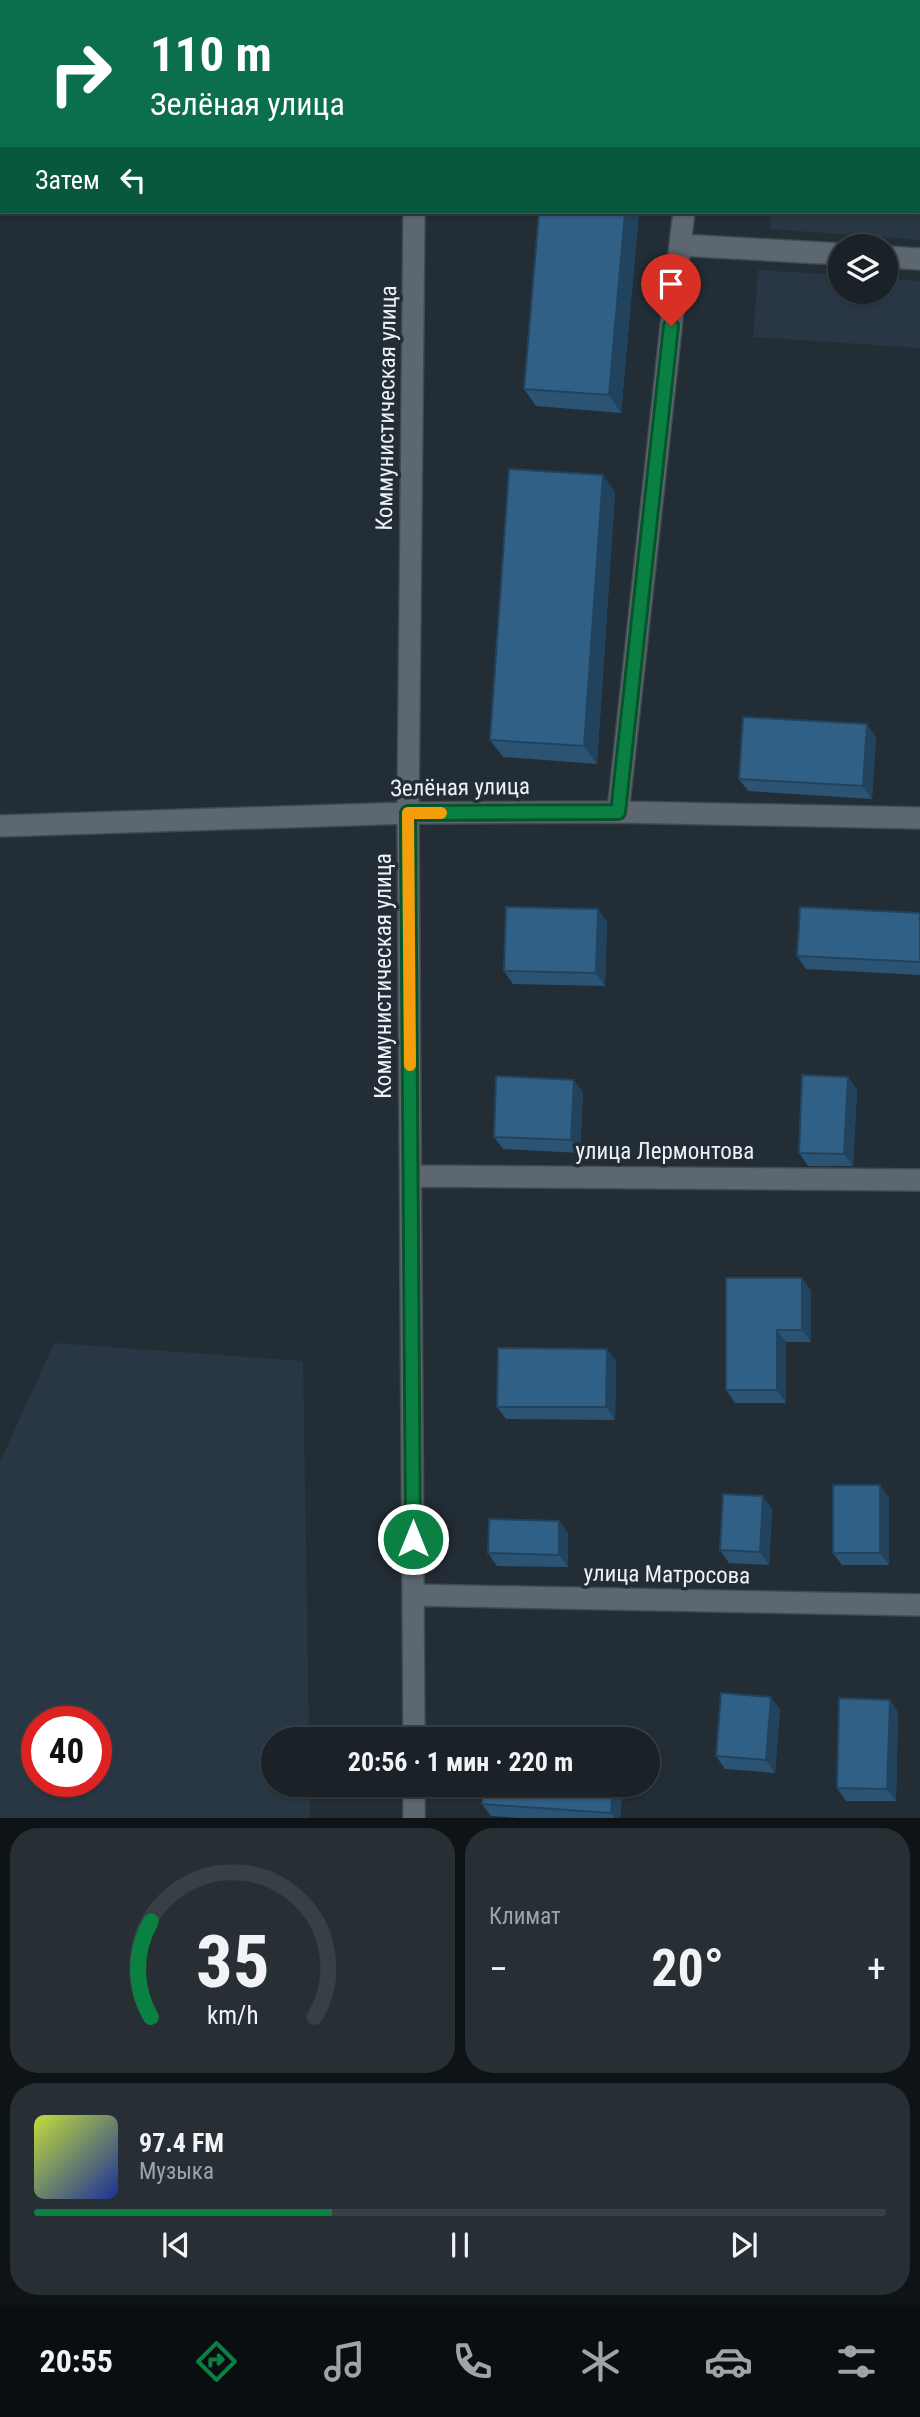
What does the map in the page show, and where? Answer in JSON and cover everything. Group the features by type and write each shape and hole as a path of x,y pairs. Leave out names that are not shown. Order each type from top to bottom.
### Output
{"street":[{"name":"Коммунистическая улица","path":"414,214 408,813 414,1727"},
{"path":"618,812 684,214"},
{"path":"680,245 828,253"},
{"path":"898,258 920,259"},
{"name":"Зелёная улица","path":"0,826 408,813 618,812 920,818"},
{"name":"улица Лермонтова","path":"411,1176 920,1180"},
{"name":"улица Матросова","path":"413,1595 920,1605"},
{"path":"414,1797 414,1818"}],"shaded area":[{"path":"771,214 920,214 920,240 898,238 898,234 838,234 770,229"},
{"path":"758,270 828,274 828,304 898,304 898,279 920,281 920,348 753,337"},
{"path":"54,1343 303,1361 309,1727 261,1727 261,1797 310,1797 310,1818 0,1818 0,1462"}],"building":[{"path":"539,214 625,214 609,395 524,389"},
{"path":"509,469 603,475 584,746 490,740"},
{"path":"743,717 867,724 863,786 739,779"},
{"path":"506,907 598,909 596,973 504,971"},
{"path":"800,907 920,913 920,962 797,956"},
{"path":"802,1075 848,1077 844,1154 799,1153"},
{"path":"496,1076 574,1080 571,1140 494,1137"},
{"path":"726,1278 802,1278 802,1330 777,1330 777,1390 726,1390"},
{"path":"498,1348 607,1349 606,1407 497,1407"},
{"path":"833,1485 880,1485 880,1553 833,1553"},
{"path":"723,1494 763,1496 760,1552 720,1550"},
{"path":"489,1519 559,1521 559,1555 488,1553"},
{"path":"721,1693 771,1697 766,1760 716,1756"},
{"path":"839,1698 890,1700 887,1789 837,1788"},
{"path":"482,1797 612,1797 611,1813 482,1804"}],"slow traffic":[{"path":"410,1065 408,813 441,813"}],"route":[{"path":"413,1539 408,813 618,812 671,326"}]}
